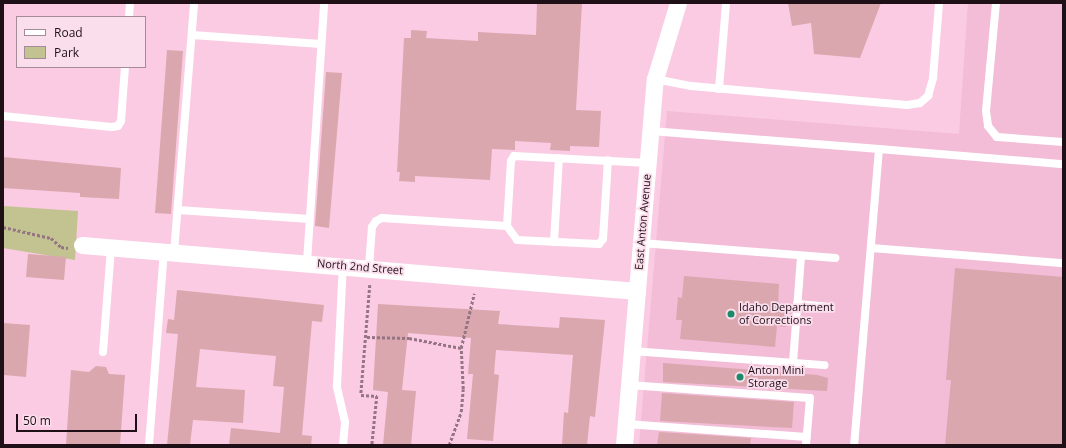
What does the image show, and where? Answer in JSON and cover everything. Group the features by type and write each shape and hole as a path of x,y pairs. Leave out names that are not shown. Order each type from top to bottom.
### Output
{"street":[{"name":"East Anton Avenue","path":"624,445 655,79 678,3"},
{"name":"North 2nd Street","path":"82,245 369,267 637,291"}],"lane":[{"path":"129,16 130,3"},
{"path":"149,445 169,252 178,210 194,3"},
{"path":"307,262 324,3"},
{"path":"719,88 726,3"},
{"path":"655,79 719,88 908,105 920,103 928,96 933,78 939,3"},
{"path":"996,3 986,111 988,126 997,137 1063,142"},
{"path":"192,35 321,44"},
{"path":"3,116 111,127 118,126 121,121 125,68"},
{"path":"651,131 1063,164"},
{"path":"854,445 879,149"},
{"path":"608,160 601,243 517,240 507,226 512,159 518,155 608,160 648,163"},
{"path":"554,242 559,158"},
{"path":"178,210 310,219"},
{"path":"369,267 372,227 376,221 382,218 507,226"},
{"path":"641,243 835,258"},
{"path":"103,352 111,248"},
{"path":"871,248 1063,263"},
{"path":"793,363 801,256"},
{"path":"343,266 337,386 344,422 343,445"},
{"path":"797,304 832,307"},
{"path":"632,351 824,365"},
{"path":"626,424 806,441 810,398 629,386"}],"path":[{"path":"3,227 51,238 61,247 82,245"},
{"path":"370,285 367,337 361,395 376,396 372,445"},
{"path":"449,445 458,426 463,399 461,348 475,292"},
{"path":"367,337 409,338 461,348"}],"shaded area":[{"path":"968,3 1063,3 1063,445 639,445 667,111 959,134"}],"green space":[{"path":"3,206 78,211 75,260 3,248"}],"building":[{"path":"537,3 582,3 576,110 601,111 599,147 570,146 570,151 550,150 551,143 515,141 515,150 492,149 490,180 415,176 415,182 399,181 400,172 397,172 404,38 411,38 411,30 427,31 426,38 478,41 478,32 536,35"},
{"path":"788,3 881,3 860,58 814,54 811,23 792,26"},
{"path":"167,50 183,51 171,214 155,213"},
{"path":"326,72 342,73 329,228 315,226"},
{"path":"3,157 121,168 119,199 80,197 80,193 3,188"},
{"path":"28,254 66,257 64,280 26,277"},
{"path":"955,268 1063,277 1063,445 945,445 951,380 946,380"},
{"name":"Idaho Department of Corrections","path":"684,276 779,284 778,308 787,308 786,327 777,326 775,347 680,339 682,320 676,320 678,297 682,298"},
{"path":"177,290 324,305 322,322 312,321 302,435 312,436 311,445 229,445 231,428 280,433 284,387 273,386 276,356 200,349 196,387 245,390 243,423 193,420 190,445 167,445 178,334 166,333 168,319 174,320"},
{"path":"378,304 500,311 498,324 559,328 560,317 605,320 595,417 590,416 587,445 562,445 564,412 568,413 573,355 496,350 494,374 499,375 493,441 467,439 473,374 468,374 471,338 408,333 402,390 416,391 411,445 383,445 388,392 373,390"},
{"path":"3,323 30,325 26,377 4,375"},
{"name":"Anton Mini Storage","path":"663,363 817,375 828,378 827,391 663,382"},
{"path":"96,366 106,367 109,374 125,375 120,445 66,445 71,370 89,372"},
{"name":"Anton Mini Storage","path":"662,393 794,402 792,428 660,421"},
{"path":"659,432 751,438 750,445 657,445"}],"place":[{"name":"Idaho Department of Corrections","path":"731,314"},
{"name":"Anton Mini Storage","path":"740,377"}]}
